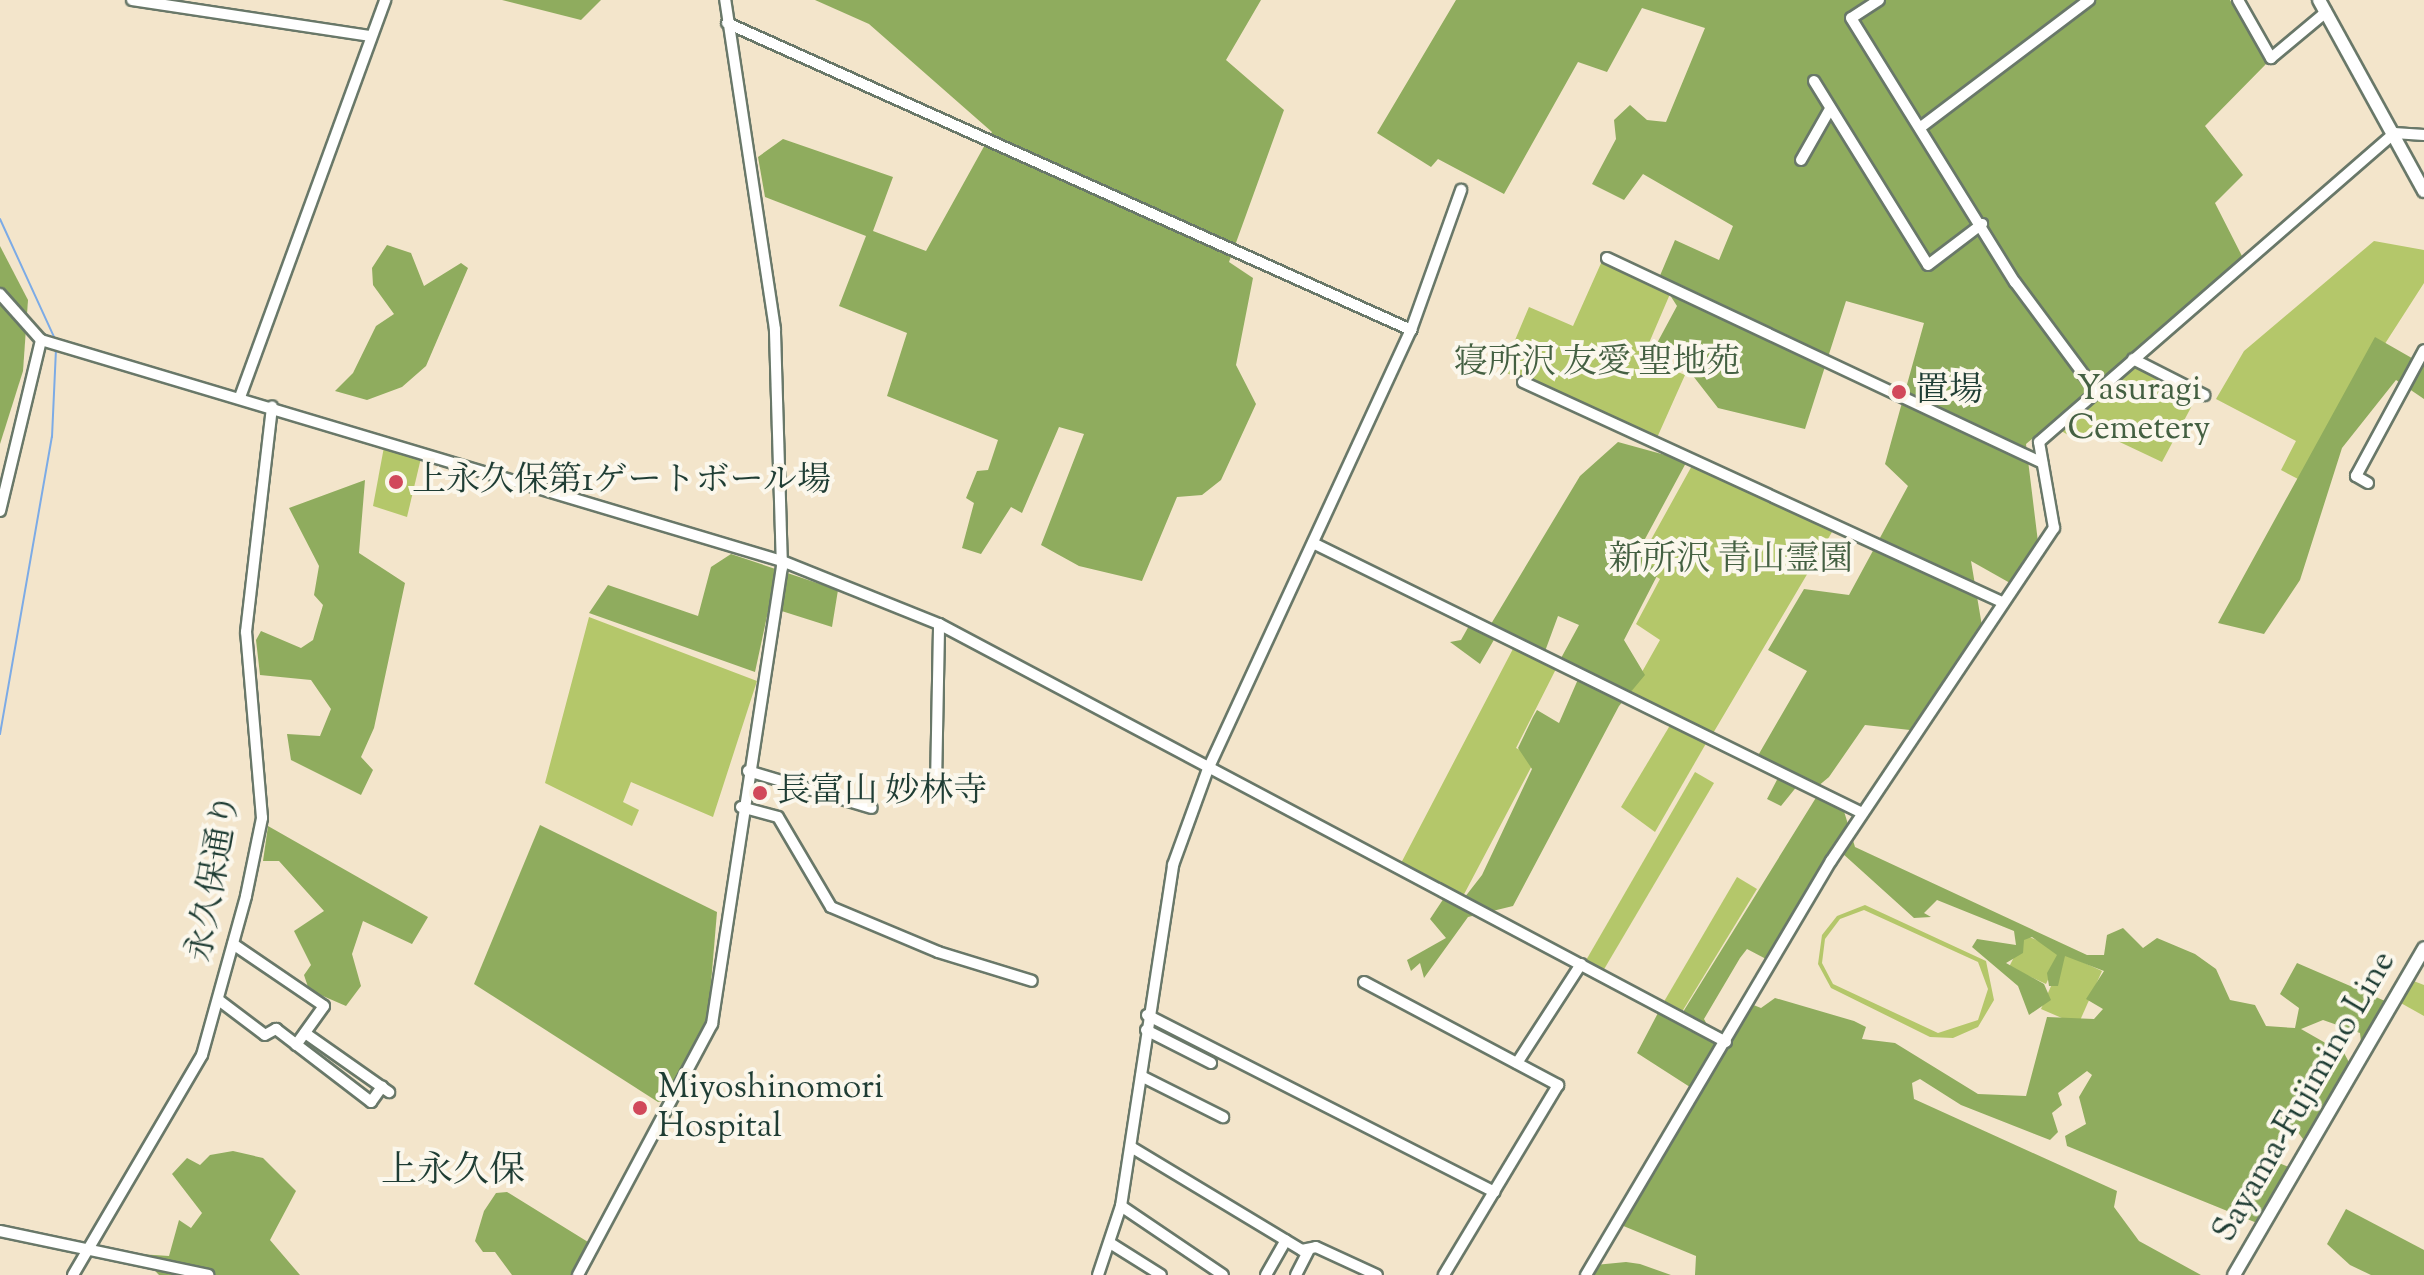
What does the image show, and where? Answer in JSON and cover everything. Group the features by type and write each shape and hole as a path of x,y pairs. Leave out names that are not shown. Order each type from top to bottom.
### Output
{"main road":[{"path":"2319,0 2424,191"},
{"name":"Sayama-Fujimino Line","path":"2234,1275 2424,948"}],"street":[{"path":"132,0 369,36"},
{"path":"240,397 369,36 385,0"},
{"path":"578,1275 704,1047 782,561 775,329 725,0"},
{"path":"1879,0 1851,18 1982,224 2096,391"},
{"path":"1921,127 2089,0"},
{"path":"2238,0 2271,58 2326,12"},
{"path":"727,23 1411,330"},
{"path":"1814,81 1928,265 1982,224"},
{"path":"1801,160 1830,109"},
{"path":"1586,1275 1862,813 2055,524 2042,463 2041,440 2394,133 2424,135"},
{"path":"1098,1275 1121,1206 1147,1015 1173,865 1208,769 1411,330 1461,190"},
{"path":"1607,258 2042,463"},
{"path":"0,294 44,341 272,406 782,561 939,624 1726,1042"},
{"path":"0,511 44,341"},
{"path":"2368,483 2356,476 2424,350"},
{"path":"2133,359 2204,395"},
{"path":"1523,382 2002,602"},
{"name":"永久保通り","path":"73,1275 202,1055 220,1001 262,818 246,632 272,406"},
{"path":"1313,543 1862,813"},
{"path":"936,785 939,624"},
{"path":"748,771 872,808"},
{"path":"741,807 778,817 831,907 1032,981"},
{"path":"233,944 324,1006 296,1045"},
{"path":"1517,1063 1581,964"},
{"path":"1364,982 1558,1085 1444,1275"},
{"path":"220,1001 265,1035 276,1029 371,1102 385,1090 305,1033"},
{"path":"1147,1015 1494,1192"},
{"path":"1146,1030 1211,1063"},
{"path":"1141,1076 1223,1117"},
{"path":"1131,1147 1286,1240 1377,1275"},
{"path":"1121,1206 1219,1274"},
{"path":"0,1231 208,1275"},
{"path":"1266,1275 1286,1240"},
{"path":"1110,1243 1161,1275"},
{"path":"1296,1275 1309,1249"}],"green space":[{"path":"502,0 601,0 581,20"},
{"path":"815,0 1261,0 1226,60 1284,110 1229,262 1253,278 1236,365 1256,404 1221,480 1202,495 1177,497 1142,581 1079,566 1041,545 1084,434 1059,427 1022,513 1011,507 981,554 962,548 974,503 966,498 977,471 988,470 998,440 887,396 907,333 839,306 866,236 765,197 758,157 783,139 893,177 873,231 926,251 992,132 869,24"},
{"path":"1456,0 2230,0 2268,62 2205,126 2243,175 2215,203 2243,258 2026,444 2038,542 2010,583 1971,561 1982,626 1910,730 1865,725 1829,777 1817,787 1802,780 1781,806 1767,799 1779,776 1756,759 1807,671 1768,650 1804,589 1849,595 1908,486 1885,464 1924,323 1846,301 1805,429 1718,408 1683,363 1656,345 1677,306 1659,278 1675,240 1719,260 1733,226 1643,174 1624,200 1592,184 1616,139 1614,120 1630,105 1647,120 1666,122 1705,28 1642,8 1607,72 1578,62 1504,194 1438,159 1431,167 1377,133"},
{"path":"2374,241 2424,250 2424,283 2298,479 2281,470 2296,441 2216,399 2244,351"},
{"path":"387,245 411,253 424,286 461,263 468,268 426,366 402,387 367,400 335,391 353,373 376,326 394,314 373,285 372,268"},
{"path":"0,246 28,300 23,371 0,444"},
{"name":"寝所沢 友愛 聖地苑","path":"1602,261 1670,294 1643,357 1685,375 1656,440 1502,371 1529,307 1573,326"},
{"path":"2375,337 2424,365 2424,399 2396,380 2342,448 2300,580 2264,634 2218,623"},
{"name":"Yasuragi Cemetery","path":"2133,364 2196,398 2162,462 2090,428 2080,442 2058,429"},
{"path":"1618,442 1687,461 1638,552 1659,572 1624,640 1645,675 1619,706 1513,906 1468,917 1424,978 1420,963 1411,971 1407,960 1446,938 1430,919 1444,898 1461,902 1482,875 1532,769 1518,748 1533,717 1537,710 1559,723 1579,677 1560,660 1579,625 1558,616 1544,654 1495,638 1480,664 1450,642 1461,640 1470,624 1491,624 1580,476"},
{"name":"上永久保第1ゲートボール場","path":"384,447 421,458 407,517 373,506"},
{"name":"新所沢 青山霊園","path":"1694,462 1835,527 1712,735 1629,695 1660,640 1636,624 1660,579 1637,565"},
{"path":"365,480 359,553 405,583 374,728 361,757 373,770 361,795 291,760 287,734 320,736 331,709 311,680 260,675 256,640 261,631 301,648 313,640 323,605 314,595 319,566 289,508"},
{"path":"731,554 838,590 832,627 769,607 755,672 589,613 608,585 698,616 711,567"},
{"path":"589,617 757,681 713,817 631,782 623,802 639,810 632,826 545,783"},
{"path":"1515,645 1558,665 1516,748 1536,758 1461,900 1399,867"},
{"path":"1672,722 1708,740 1655,832 1621,807"},
{"path":"1695,772 1714,783 1603,971 1585,962"},
{"path":"1817,796 1843,808 1855,847 2087,955 2104,955 2107,935 2123,928 2143,948 2157,938 2195,954 2216,969 2230,1000 2255,1005 2266,1026 2295,1028 2299,1008 2280,994 2297,963 2385,1001 2362,1051 2360,1033 2323,1020 2301,1029 2329,1045 2324,1055 2332,1060 2344,1053 2351,1066 2306,1143 2294,1127 2280,1131 2285,1152 2264,1153 2249,1201 2279,1163 2291,1168 2257,1223 2067,1146 2065,1136 2086,1124 2079,1097 2092,1075 2087,1071 2058,1093 2062,1105 2052,1113 2058,1132 2050,1140 1961,1105 1920,1079 1912,1083 1914,1099 2117,1191 2114,1207 2139,1241 2201,1275 1695,1275 1696,1256 1621,1225 1687,1116 1693,1089 1637,1053 1659,1011 1666,1005 1683,1012","holes":["1842,853 1914,918 1931,917 1924,913 1937,900 2014,931 2016,945 1977,939 1972,947 2018,986 2029,1015 2051,1000 2044,984 2006,963 2023,953 2024,940 2032,937 2057,955 2047,973 2049,986 2058,986 2065,956 2104,971 2086,999 2103,1009 2094,1019 2047,1017 2026,1096 1978,1094 1895,1043 1862,1039 1866,1027 1854,1021 1775,998 1761,1008 1751,1004 1727,1050 1720,1049 1704,1019 1740,958 1747,949 1768,960"]},
{"path":"540,825 717,912 707,1031 669,1099 658,1102 474,984"},
{"path":"268,826 428,917 412,944 363,921 352,954 361,986 346,1006 309,990 304,975 311,965 294,931 324,911 279,861 263,861"},
{"path":"1737,877 1757,889 1680,1015 1662,1005"},
{"path":"1865,905 1986,961 1994,1000 1978,1027 1953,1038 1930,1037 1831,988 1818,964 1822,935 1837,916","holes":["1864,910 1978,962 1988,989 1978,1020 1938,1033 1833,984 1822,963 1825,939 1840,919"]},
{"path":"2025,935 2061,951 2046,984 2009,967"},
{"path":"2065,954 2102,971 2078,1025 2041,1009"},
{"path":"2411,980 2424,985 2424,1016 2399,1002"},
{"path":"233,1151 263,1158 296,1191 270,1240 300,1275 159,1275 139,1254 169,1256 179,1220 191,1228 202,1213 172,1174 187,1158 200,1165 210,1155"},
{"path":"507,1192 588,1242 576,1275 512,1275 495,1252 483,1252 475,1241 484,1211 496,1193"},
{"path":"2346,1209 2424,1250 2424,1275 2371,1275 2350,1265 2327,1244"},
{"path":"1626,1262 1671,1275 1590,1275 1595,1265"}],"waterway":[{"path":"0,219 54,337"},
{"path":"0,734 52,437 56,348"}],"place":[{"name":"置場","path":"1899,392"},
{"name":"上永久保第1ゲートボール場","path":"396,482"},
{"name":"長富山 妙林寺","path":"760,793"},
{"name":"Miyoshinomori Hospital","path":"640,1108"}],"district":[{"name":"上永久保","path":"453,1173"}]}
